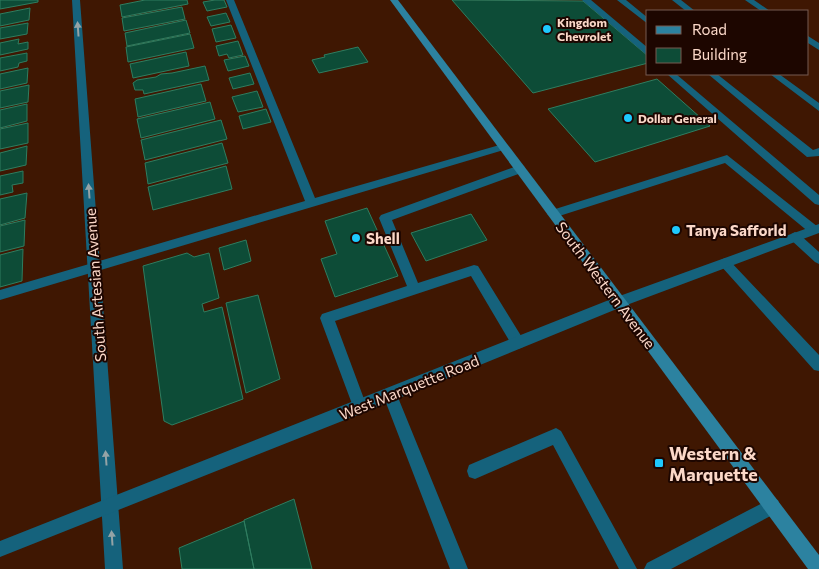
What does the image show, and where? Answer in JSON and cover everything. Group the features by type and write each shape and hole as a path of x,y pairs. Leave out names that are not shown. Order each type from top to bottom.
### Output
{"main road":[{"name":"South Western Avenue","path":"394,0 819,569"}],"street":[{"name":"South Artesian Avenue","path":"76,0 114,569"},
{"path":"230,0 312,203"},
{"path":"587,0 646,51"},
{"path":"621,0 646,20"},
{"path":"676,0 690,10"},
{"path":"749,0 764,10"},
{"path":"673,75 819,201"},
{"path":"713,75 811,154 819,152"},
{"path":"775,75 819,108"},
{"path":"0,295 503,147"},
{"path":"553,214 727,159 816,229"},
{"path":"415,290 385,218 520,169"},
{"name":"West Marquette Road","path":"0,549 360,407 619,302 816,229"},
{"path":"795,237 819,260"},
{"path":"725,263 819,365"},
{"path":"360,407 327,318 474,270 518,343"},
{"path":"390,395 459,569"},
{"path":"475,472 556,436 628,569"},
{"path":"653,569 772,506"}],"building":[{"path":"0,0 38,0 38,2 0,9"},
{"path":"145,0 187,0 188,4 122,17 120,5"},
{"path":"224,0 227,7 207,11 203,2"},
{"name":"Kingdom Chevrolet","path":"452,0 583,1 646,54 646,64 533,93"},
{"path":"182,7 185,19 124,31 122,18"},
{"path":"30,8 29,20 0,26 0,14"},
{"path":"226,13 230,22 211,26 207,17"},
{"path":"186,20 190,33 127,46 125,33"},
{"path":"28,23 27,34 0,39 0,28"},
{"path":"231,25 236,38 216,42 212,29"},
{"path":"190,34 194,48 128,62 126,47"},
{"path":"19,39 18,44 28,42 28,49 0,55 0,43"},
{"path":"238,41 243,55 229,58 227,54 219,56 216,46"},
{"path":"358,47 368,62 319,73 312,60 325,57 324,55"},
{"path":"186,52 189,66 133,78 130,64"},
{"path":"27,53 27,61 19,63 18,67 0,71 0,58"},
{"path":"245,56 249,66 228,71 224,60"},
{"path":"205,66 209,80 144,94 143,90 135,90 133,83 137,80"},
{"path":"28,68 27,83 0,89 0,74"},
{"path":"250,73 254,84 233,89 229,78"},
{"name":"Dollar General","path":"657,79 710,126 595,162 548,109"},
{"path":"201,84 206,101 138,117 135,99"},
{"path":"29,85 28,102 0,108 0,91"},
{"path":"257,91 263,107 238,112 232,97"},
{"path":"210,102 215,119 141,138 137,119"},
{"path":"27,104 27,121 0,128 0,110"},
{"path":"266,109 271,122 243,129 239,116"},
{"path":"221,120 227,139 145,160 141,140"},
{"path":"28,123 28,143 0,149 0,129"},
{"path":"222,143 228,163 148,184 145,163"},
{"path":"27,146 26,165 0,171 0,153"},
{"path":"226,166 232,189 153,210 148,187"},
{"path":"23,171 23,183 12,185 13,192 0,195 0,176"},
{"path":"27,193 25,218 0,225 0,199"},
{"name":"Shell","path":"367,208 398,276 335,297 321,259 337,254 325,221"},
{"name":"Shell","path":"471,214 487,240 426,261 411,233"},
{"path":"25,220 24,246 0,252 0,226"},
{"path":"246,240 251,261 224,270 219,248"},
{"path":"23,249 22,281 0,287 0,255"},
{"path":"187,253 194,257 209,253 219,298 202,304 204,312 222,307 243,399 172,425 164,421 143,266"},
{"path":"258,295 280,379 246,393 226,303"},
{"path":"294,499 312,569 254,569 244,520"},
{"path":"244,521 254,569 182,569 179,548"}],"place":[{"name":"Kingdom Chevrolet","path":"547,29"},
{"name":"Dollar General","path":"628,118"},
{"name":"Tanya Safforld","path":"676,230"},
{"name":"Shell","path":"356,238"},
{"name":"Western & Marquette","path":"659,463"}]}
